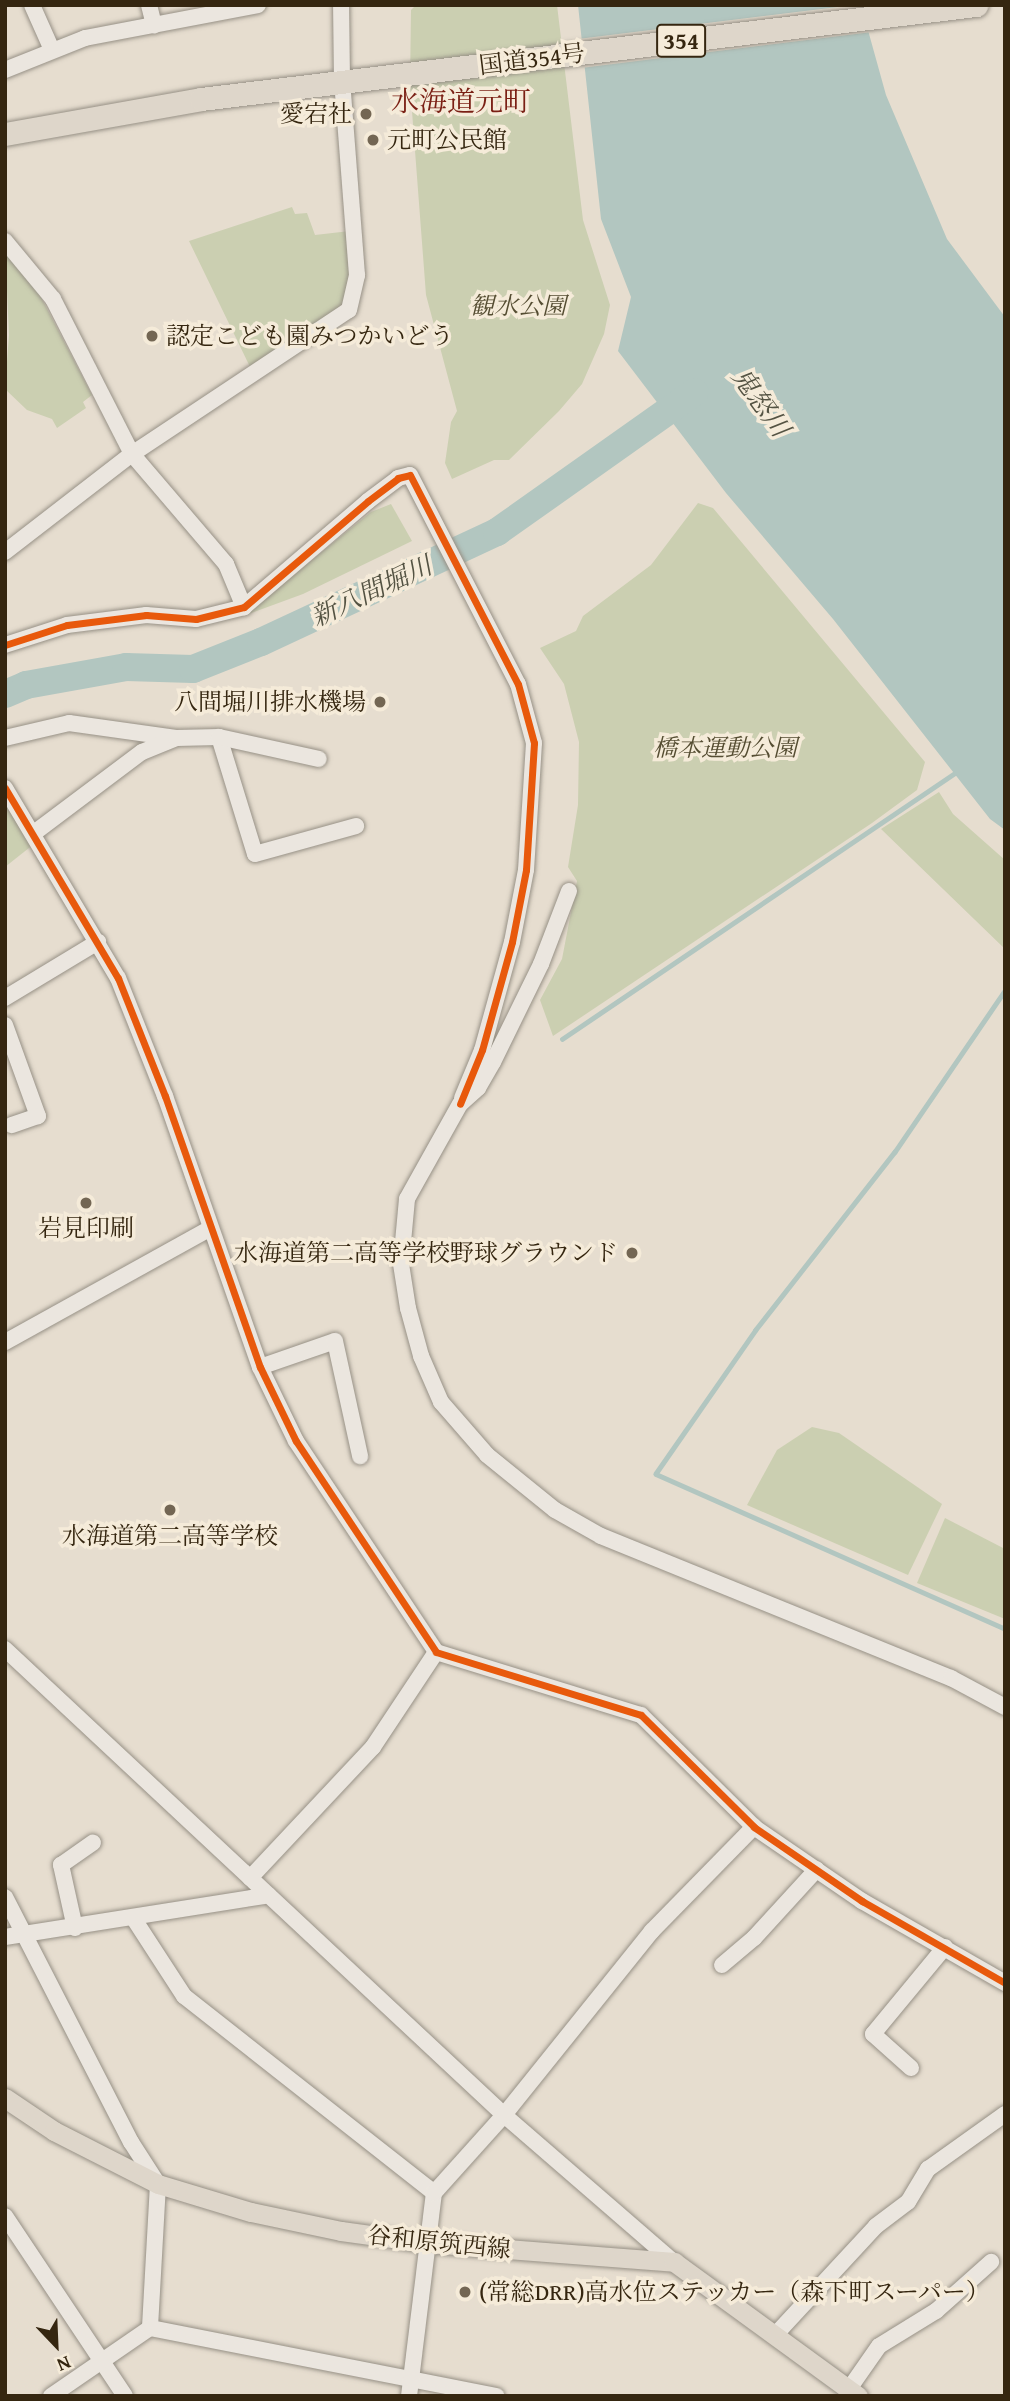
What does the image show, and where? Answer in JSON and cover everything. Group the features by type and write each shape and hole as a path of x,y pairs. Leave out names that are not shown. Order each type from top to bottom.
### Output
{"highway":[{"name":"国道354号","path":"5,134 137,108 976,5"}],"main road":[{"name":"谷和原筑西線","path":"5,2098 54,2131 158,2184 296,2223 429,2243 674,2262"},
{"path":"674,2262 777,2333 853,2392"}],"street":[{"path":"32,5 52,50"},
{"path":"149,5 154,26"},
{"path":"5,69 85,38 258,5"},
{"path":"5,552 132,454 349,310 356,293 356,234 342,82 341,5"},
{"path":"5,241 53,299 132,454 226,564 244,607"},
{"path":"5,645 67,625 146,615 196,619 244,607 398,478 410,475 528,712 534,785 512,942 482,1050 460,1104 407,1199 401,1264 408,1308 426,1367 442,1402 487,1455 555,1510 601,1536 951,1678 1005,1707"},
{"path":"5,738 69,723 176,738 219,737 319,759"},
{"path":"219,737 256,854 356,826"},
{"path":"34,833 142,752 176,738"},
{"path":"5,788 118,978 165,1096 209,1229 260,1367 313,1470 436,1652 640,1715 754,1828 1005,1983"},
{"path":"460,1104 478,1088 493,1062 541,964 569,891"},
{"path":"5,998 98,942"},
{"path":"5,1025 38,1116 12,1125"},
{"path":"5,1342 209,1229"},
{"path":"260,1367 335,1341 360,1456"},
{"path":"5,1648 504,2115 674,2262"},
{"path":"250,1878 373,1747 436,1652"},
{"path":"410,2388 434,2193 504,2115 652,1931 754,1828"},
{"path":"75,1928 61,1865 93,1843"},
{"path":"722,1965 754,1938 817,1869"},
{"path":"13,1936 134,1919 269,1895"},
{"path":"5,1897 13,1936 131,2142 158,2184 150,2328"},
{"path":"134,1919 184,1996 434,2193"},
{"path":"911,2068 873,2034 945,1947"},
{"path":"777,2333 876,2226 908,2202 929,2169 1005,2114"},
{"path":"5,2216 103,2359 125,2396"},
{"path":"853,2392 879,2346 936,2311 991,2262"},
{"path":"51,2396 150,2328 410,2388 496,2396"}],"green space":[{"name":"観水公園","path":"416,5 557,5 583,220 610,305 604,334 582,384 559,411 509,460 494,460 452,479 445,463 451,422 457,411 426,295 410,85 411,10"},
{"path":"292,207 295,214 307,213 315,235 350,231 352,291 348,305 252,371 189,241"},
{"path":"5,246 32,280 92,395 83,402 86,408 57,428 52,419 27,410 5,389 9,335"},
{"name":"橋本運動公園","path":"698,503 713,508 925,762 917,790 872,823 553,1036 540,1000 562,959 577,881 568,867 578,805 579,742 564,684 540,648 576,631 583,616 651,565"},
{"path":"391,504 412,541 303,594 243,616 371,512"},
{"path":"939,792 953,814 1005,860 1005,949 881,829"},
{"path":"5,798 34,844 5,867"},
{"path":"812,1427 839,1433 942,1504 908,1575 747,1505 777,1450"},
{"path":"945,1518 1005,1549 1005,1619 917,1583"}],"water":[{"name":"鬼怒川","path":"578,5 861,5 886,95 947,239 1005,317 1005,830 990,819 833,619 726,493 618,351 631,297 601,219"}],"pier":[{"path":"864,5 872,32 581,68 578,39"}],"waterway":[{"name":"新八間堀川","path":"5,694 26,685 126,667 193,669 261,642 497,532 695,392"},
{"path":"562,1039 954,774"},
{"path":"1005,991 895,1152 756,1330 656,1474 1005,1629"}],"cycle path":[{"path":"5,645 67,625 146,615 196,619 244,607 368,501 398,478 410,475 518,684 534,743 526,870 512,942 482,1050 460,1104"},
{"path":"5,788 118,978 165,1096 260,1367 296,1441 436,1652 641,1715 754,1827 862,1901 1005,1983"}],"place":[{"name":"愛宕社","path":"366,114"},
{"name":"元町公民館","path":"373,140"},
{"name":"認定こども園みつかいどう","path":"152,336"},
{"name":"八間堀川排水機場","path":"380,702"},
{"name":"岩見印刷","path":"86,1203"},
{"name":"水海道第二高等学校野球グラウンド","path":"632,1253"},
{"name":"水海道第二高等学校","path":"170,1510"},
{"name":"(常総DRR)高水位ステッカー（森下町スーパー）","path":"465,2292"}],"district":[{"name":"水海道元町","path":"461,101"}]}
